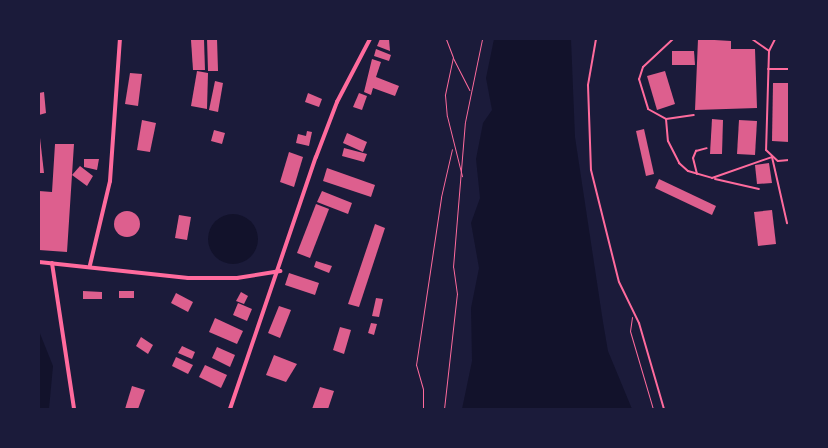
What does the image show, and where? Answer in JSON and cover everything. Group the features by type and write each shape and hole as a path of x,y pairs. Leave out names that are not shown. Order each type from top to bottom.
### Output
{"street":[{"path":"90,265 110,181 120,39"},
{"path":"230,409 280,271 337,102 370,39"},
{"path":"39,262 90,265 188,278 237,278 280,271"},
{"path":"52,263 74,409"}],"lane":[{"path":"596,39 587,103 592,170 619,282 632,309 664,409"},
{"path":"673,39 643,66 639,79 648,109 666,119 694,115"},
{"path":"752,39 769,52"},
{"path":"775,39 769,52 766,140 772,157 787,223"},
{"path":"768,69 789,69"},
{"path":"666,119 673,151 688,171 698,176 759,189"},
{"path":"698,176 693,158 696,151 707,148"},
{"path":"712,178 772,157 789,160"}],"path":[{"path":"446,39 470,90"},
{"path":"444,409 457,294 453,267 470,90 482,39"},
{"path":"453,56 445,95 452,149 462,178"},
{"path":"423,409 423,389 416,365 440,197 452,149"},
{"path":"632,309 630,331 653,409"}],"shaded area":[{"path":"494,39 571,39 575,137 603,322 608,351 632,409 462,409 472,361 471,308 479,268 471,223 480,198 476,159 483,123 492,110 486,78"},
{"path":"233,214 251,221 258,239 251,257 233,264 215,257 208,239 215,221"},
{"path":"39,331 53,366 49,409 39,409"}],"building":[{"path":"207,39 217,39 218,71 208,71"},
{"path":"380,39 389,39 390,51 377,46"},
{"path":"698,39 731,41 731,49 755,49 757,108 695,110"},
{"path":"191,40 204,40 205,70 193,70"},
{"path":"376,49 391,55 389,61 374,56"},
{"path":"672,51 694,51 695,65 672,65"},
{"path":"372,59 381,62 376,77 399,86 395,96 373,88 371,95 364,92"},
{"path":"197,71 208,73 207,109 191,106"},
{"path":"665,71 675,104 657,110 647,76"},
{"path":"130,73 142,74 138,106 125,104"},
{"path":"215,81 223,83 218,112 209,110"},
{"path":"773,83 789,83 789,142 772,141"},
{"path":"44,92 46,113 39,115 39,93"},
{"path":"308,93 322,99 319,107 305,102"},
{"path":"359,93 367,96 362,110 353,107"},
{"path":"712,119 723,120 722,154 710,154"},
{"path":"142,120 156,123 150,152 137,150"},
{"path":"739,120 757,121 755,155 737,154"},
{"path":"644,129 654,174 646,176 636,131"},
{"path":"214,130 225,133 222,144 211,141"},
{"path":"307,131 312,132 309,146 296,143 298,134 306,136"},
{"path":"347,133 367,142 363,152 343,143"},
{"path":"40,138 44,173 39,173"},
{"path":"55,144 74,144 67,252 39,250 39,191 52,192"},
{"path":"344,148 367,154 364,162 342,156"},
{"path":"289,152 303,157 294,187 280,182"},
{"path":"84,159 99,159 97,170 84,167"},
{"path":"769,163 772,183 757,184 755,165"},
{"path":"80,166 93,176 87,186 72,175"},
{"path":"327,168 375,185 371,197 323,181"},
{"path":"659,179 716,206 712,215 655,188"},
{"path":"322,191 352,203 348,214 317,202"},
{"path":"316,204 329,209 310,258 297,253"},
{"path":"772,210 776,244 758,246 754,212"},
{"path":"127,211 136,215 140,224 136,233 127,237 118,233 114,224 118,215"},
{"path":"179,215 191,217 187,240 175,238"},
{"path":"375,224 385,228 359,307 348,304"},
{"path":"316,261 332,266 329,273 314,267"},
{"path":"289,273 319,283 315,295 285,285"},
{"path":"83,291 102,292 102,299 83,299"},
{"path":"119,291 134,291 134,298 119,298"},
{"path":"241,292 248,296 244,304 236,301"},
{"path":"176,293 193,302 188,312 171,303"},
{"path":"376,298 383,299 379,317 372,316"},
{"path":"238,303 252,309 247,321 233,315"},
{"path":"279,306 291,310 280,338 268,333"},
{"path":"215,318 243,331 237,344 209,332"},
{"path":"371,323 377,324 374,335 368,333"},
{"path":"340,327 351,330 344,354 333,350"},
{"path":"141,337 153,345 148,354 136,346"},
{"path":"182,346 195,352 192,359 178,353"},
{"path":"217,347 235,355 230,367 212,358"},
{"path":"274,355 297,364 286,382 266,375"},
{"path":"176,357 193,365 188,374 172,366"},
{"path":"205,365 227,375 221,388 199,377"},
{"path":"132,386 145,390 138,409 125,409"},
{"path":"320,387 334,391 328,409 312,409"}]}
